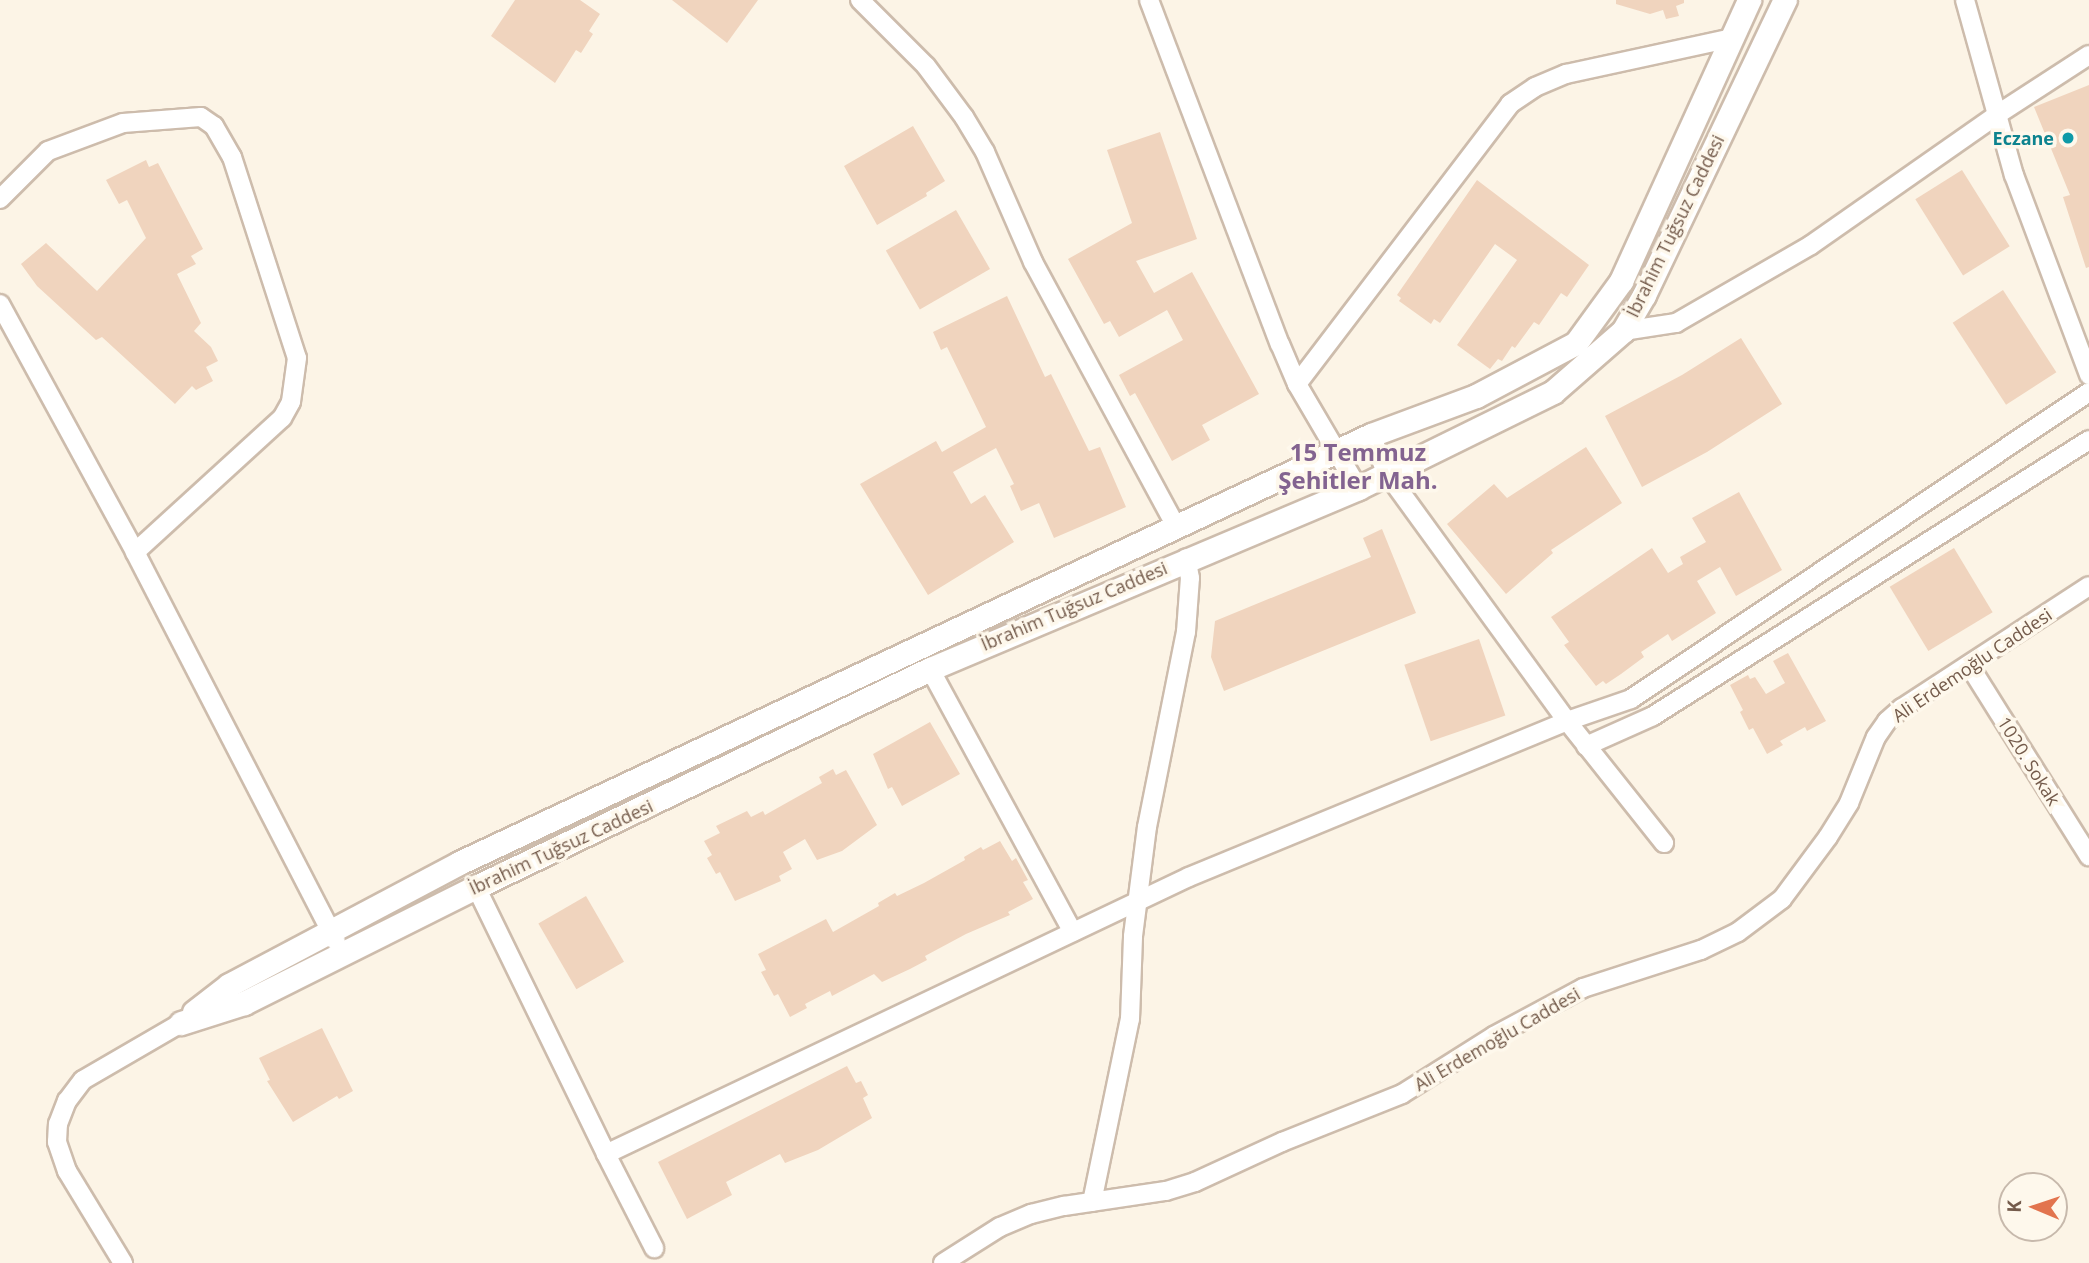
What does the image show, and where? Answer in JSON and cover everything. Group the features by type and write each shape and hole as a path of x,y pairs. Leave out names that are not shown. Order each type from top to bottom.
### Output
{"street":[{"path":"860,0 926,66 964,117 985,152 1033,262 1177,528"},
{"path":"1149,0 1237,238 1297,384 1358,488"},
{"name":"İbrahim Tuğsuz Caddesi","path":"123,1263 67,1171 57,1142 58,1124 67,1101 83,1080 181,1023 229,985 459,863 1371,435 1476,396 1576,343 1621,281 1749,0"},
{"name":"İbrahim Tuğsuz Caddesi","path":"181,1023 244,1003 476,887 930,669 1186,558 1358,488 1553,392 1623,331 1644,295 1785,0"},
{"path":"1965,0 1995,116 2089,375"},
{"path":"1297,384 1510,104 1535,87 1566,74 1732,38"},
{"path":"1623,331 1676,323 1811,245 1995,116 2089,55"},
{"path":"0,199 48,150 123,123 201,117 214,126 232,157 297,358 291,402 282,418 135,552"},
{"path":"0,304 135,552 342,953"},
{"path":"607,1154 1189,877 1567,721 1631,699 2089,393"},
{"path":"1371,435 1386,472 1567,721 1664,843"},
{"path":"1586,746 1653,716 2089,440"},
{"path":"1092,1202 1130,1018 1137,902 1147,827 1186,632 1190,578 1186,558"},
{"name":"Ali Erdemoğlu Caddesi","path":"943,1263 1000,1227 1021,1219 1064,1206 1156,1193 1195,1182 1282,1142 1402,1094 1555,1001 1643,967 1701,950 1738,932 1782,899 1828,838 1849,803 1876,737 1887,721 2089,586"},
{"name":"1020. Sokak","path":"1969,665 2089,856"},
{"path":"930,669 1073,932"},
{"path":"476,887 654,1248"}],"building":[{"path":"515,0 580,0 600,14 589,31 593,34 581,53 576,50 555,83 491,36"},
{"path":"672,0 758,0 727,43"},
{"path":"1616,0 1684,0 1684,3 1676,6 1679,16 1666,19 1663,10 1650,14 1616,4"},
{"name":"Eczane","path":"2089,85 2089,267 2086,268 2063,197 2070,195 2034,107"},
{"path":"913,126 945,181 926,193 927,196 877,225 844,166"},
{"path":"1160,132 1197,239 1136,261 1154,293 1192,272 1259,394 1202,425 1210,440 1172,461 1135,393 1130,396 1119,375 1183,340 1167,310 1119,337 1110,321 1104,324 1068,259 1132,223 1107,150"},
{"path":"146,160 149,167 158,163 203,249 191,256 196,264 177,274 201,323 194,331 211,347 218,361 206,367 213,381 196,390 192,386 175,404 102,337 96,340 37,286 21,264 46,243 97,291 146,238 127,200 119,204 106,180"},
{"path":"1962,170 2010,246 1963,275 1915,199"},
{"path":"1477,180 1589,265 1567,297 1561,293 1539,325 1534,322 1515,348 1512,346 1502,361 1498,359 1490,369 1457,345 1517,260 1495,244 1440,323 1434,319 1431,324 1399,301 1401,298 1397,295"},
{"path":"956,210 990,269 920,309 886,250"},
{"path":"2003,290 2056,372 2006,405 1953,323"},
{"path":"1007,296 1045,377 1051,374 1089,451 1100,447 1126,507 1054,538 1039,503 1021,511 1010,486 1014,484 996,448 953,472 971,504 985,495 1014,542 928,595 860,484 936,441 942,452 986,427 947,347 941,350 933,332"},
{"path":"1741,338 1782,404 1707,452 1642,487 1605,416 1682,375"},
{"path":"1586,447 1622,503 1551,550 1553,553 1506,594 1447,524 1494,484 1507,498"},
{"path":"1739,492 1782,570 1736,596 1720,567 1697,581 1716,613 1672,641 1668,634 1641,652 1644,657 1621,674 1606,684 1603,681 1596,686 1564,645 1569,642 1551,617 1652,548 1668,573 1683,564 1680,557 1706,542 1692,518"},
{"path":"1382,529 1416,613 1224,691 1211,657 1215,621 1371,557 1363,538"},
{"path":"1954,548 1993,612 1928,651 1890,587"},
{"path":"1479,639 1505,716 1431,741 1404,665"},
{"path":"1788,653 1826,721 1807,731 1805,727 1780,741 1783,745 1767,754 1753,728 1749,730 1740,712 1743,710 1730,685 1748,675 1750,679 1755,677 1766,694 1785,683 1773,661"},
{"path":"930,722 960,774 902,806 892,787 888,789 873,754"},
{"path":"833,769 836,775 846,770 877,825 842,851 817,860 805,839 783,852 792,869 779,876 781,881 735,901 720,872 716,874 707,858 712,855 704,841 720,833 716,826 747,811 751,817 763,811 765,815 822,783 819,777"},
{"path":"1000,841 1012,861 1016,858 1028,880 1023,882 1033,899 1008,912 1010,915 966,934 925,956 927,960 882,982 874,974 832,996 830,991 805,1004 807,1008 790,1017 778,994 774,996 761,972 766,970 758,954 826,919 833,932 879,906 878,903 895,893 897,896 924,883 965,860 964,857 981,847 983,850"},
{"path":"586,896 624,962 576,989 538,924"},
{"path":"322,1028 353,1091 339,1099 337,1096 293,1122 267,1081 270,1080 259,1058"},
{"path":"847,1066 856,1083 861,1081 868,1095 863,1098 872,1118 818,1150 785,1163 780,1154 726,1182 732,1195 687,1219 658,1162"}],"place":[{"name":"Eczane","path":"2068,138"}],"district":[{"name":"15 Temmuz Şehitler Mah.","path":"1358,466"}]}
